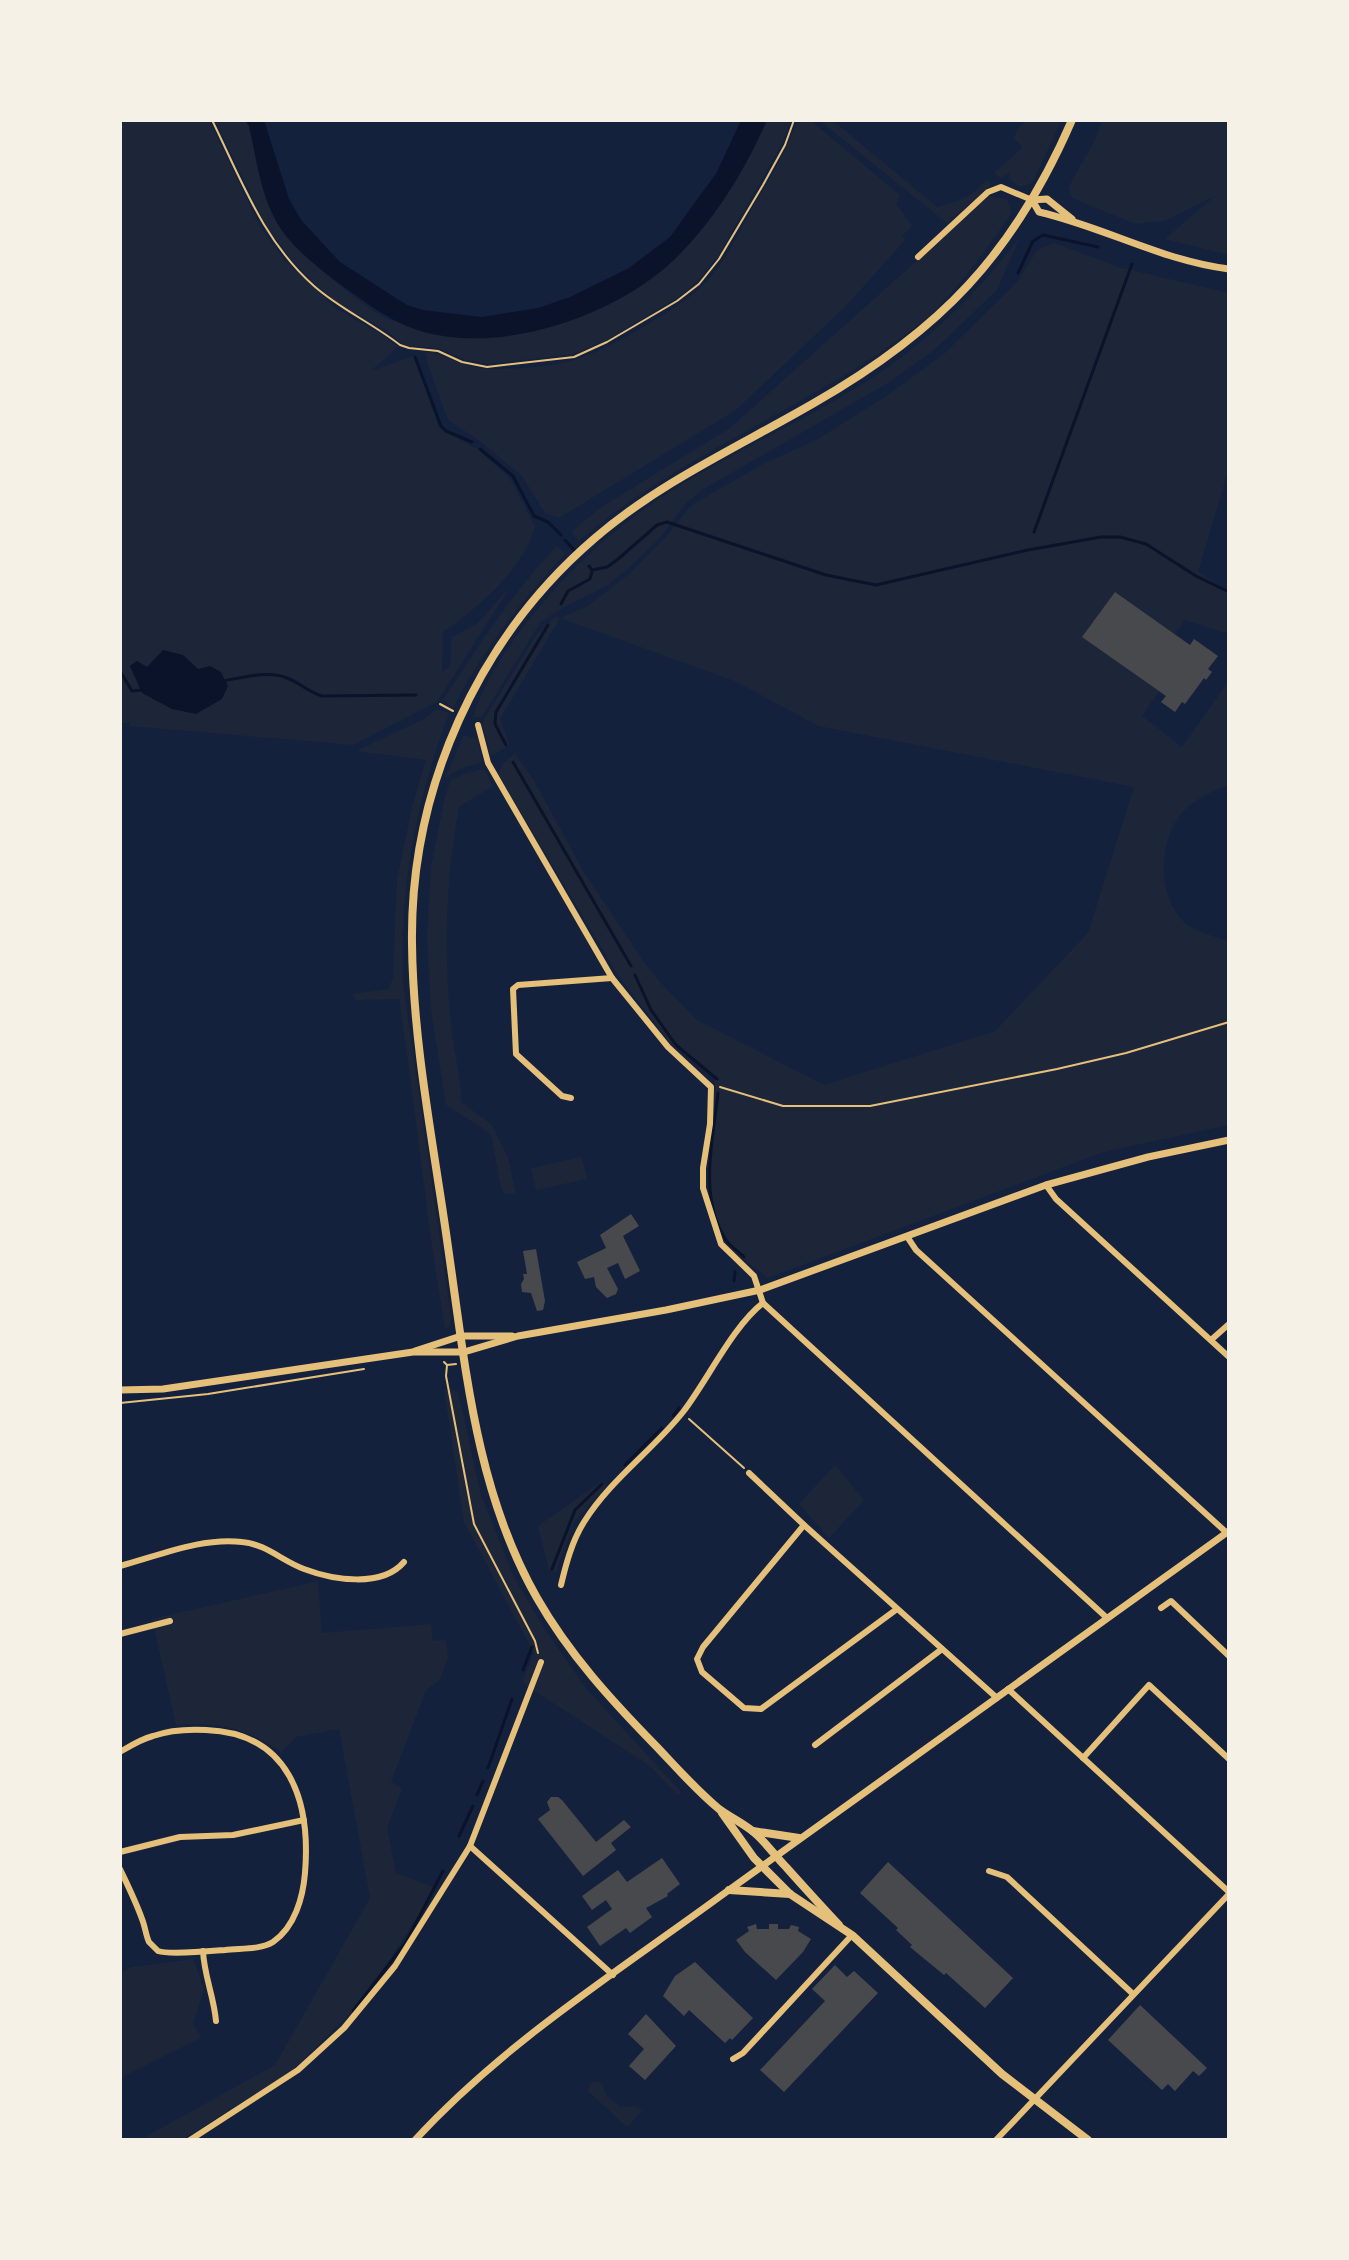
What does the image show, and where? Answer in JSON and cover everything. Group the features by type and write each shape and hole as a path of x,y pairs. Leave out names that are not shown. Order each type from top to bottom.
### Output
{"main road":[{"path":"1072,120 1032,200 961,296 907,342 824,397 685,475 596,537 527,608 469,698 429,801 416,871 412,944 430,1122 482,1461 494,1505 535,1596 563,1641 602,1690 719,1809 762,1865 790,1894 852,1935 1033,2099 1088,2140"},
{"path":"719,1809 752,1831 839,1925"},
{"path":"752,1831 799,1838"},
{"path":"729,1890 790,1894"}],"street":[{"path":"918,257 988,192 1001,187 1032,200 1047,199 1072,219"},
{"path":"1032,200 1039,212 1072,219 1186,261 1229,269"},
{"path":"478,725 488,763 612,978 668,1047 711,1087 703,1188 721,1244 754,1276 763,1303 1107,1618"},
{"path":"571,1098 562,1096 518,1057 513,989 518,985 612,978"},
{"path":"120,1390 163,1389 413,1352 464,1352 518,1336 760,1290 1046,1185 1148,1157 1229,1140"},
{"path":"1046,1185 1056,1199 1229,1357"},
{"path":"415,2140 497,2061 799,1838 1228,1532 916,1250 908,1238"},
{"path":"561,1585 573,1543 585,1521 682,1413 737,1333 763,1303"},
{"path":"1211,1340 1229,1324"},
{"path":"413,1352 461,1336 518,1336"},
{"path":"749,1473 997,1698"},
{"path":"804,1525 703,1647 697,1659 702,1672 744,1708 761,1709 897,1609"},
{"path":"120,1566 183,1548 228,1541 256,1545 301,1568 330,1578 372,1579 396,1572 404,1562"},
{"path":"1161,1608 1171,1601 1229,1656"},
{"path":"120,1634 170,1621"},
{"path":"815,1745 942,1649"},
{"path":"190,2140 298,2070 344,2028 395,1966 470,1846 541,1662"},
{"path":"1083,1758 1149,1685 1229,1759"},
{"path":"996,2140 1229,1893 1008,1689"},
{"path":"120,1752 151,1736 182,1729 232,1731 265,1746 281,1762 296,1787 307,1846 304,1890 289,1925 273,1942 257,1947 158,1951 150,1943 120,1869"},
{"path":"120,1852 180,1837 233,1835 304,1820"},
{"path":"470,1846 613,1975"},
{"path":"989,1871 1007,1877 1133,1994"},
{"path":"733,2059 743,2053 852,1935"},
{"path":"203,1951 216,2021"}],"path":[{"path":"212,120 261,224 287,260 312,285 400,345 438,351 462,362 487,367 574,357 607,342 677,301 699,284 719,259 763,185 785,145 794,120"},
{"path":"440,704 451,710"},
{"path":"711,1087 722,1087 783,1106 870,1106 1126,1053 1229,1022"},
{"path":"442,1359 447,1365 446,1376 474,1524 535,1641 541,1662"},
{"path":"120,1403 208,1394 375,1367"},
{"path":"682,1413 749,1473"}],"shaded area":[{"path":"120,120 209,120 259,225 286,262 337,309 398,347 371,371 414,356 439,428 477,449 509,477 535,526 511,572 485,599 443,632 442,673 450,666 452,637 478,623 510,587 437,702 353,745 120,723"},
{"path":"215,120 245,120 262,185 275,219 310,258 377,313 388,319 403,321 532,326 555,324 580,316 642,285 694,238 716,211 767,120 791,120 760,183 717,257 697,282 675,299 606,340 573,354 488,364 463,359 438,348 401,343 386,330 340,305 314,283 290,258 264,222"},
{"path":"245,120 264,120 289,199 302,221 340,262 407,305 481,317 538,308 570,297 629,268 670,237 717,172 741,120 767,120 749,157 717,209 692,241 654,277 595,311 562,324 493,338 459,338 427,333 391,318 336,281 290,241 270,208"},
{"path":"797,120 810,120 900,195 896,204 912,226 902,236 905,240 846,306 736,410 559,518 545,513 522,476 448,420 426,352 490,369 554,364 587,355 658,318 700,288 717,269 779,162"},
{"path":"819,120 832,120 937,207 971,194 986,179 992,184 947,223"},
{"path":"1027,120 1062,120 1032,183 1020,187 1008,178 1011,173 1000,178 994,173 1023,147 1014,139 1017,129"},
{"path":"1102,120 1229,120 1229,255 1165,239 1215,196 1164,221 1135,224 1072,198 1068,188 1095,140"},
{"path":"989,196 1007,199 1012,213 954,290 917,326 851,371 658,483 579,541 571,532 600,508 730,428"},
{"path":"1020,237 997,290 933,351 886,384 702,490 686,503 660,538 630,567 608,585 540,623 482,717 473,717 490,677 514,640 556,588 595,548 669,492 852,391 901,358 956,310"},
{"path":"1055,243 1118,267 1229,293 1229,468 1198,572 1229,591 1229,629 1225,633 1185,620 1175,634 1115,592 1083,637 1159,691 1142,716 1182,747 1229,680 1229,785 1194,802 1178,818 1167,843 1164,872 1169,899 1184,922 1229,942 1229,1125 1104,1152 768,1278 725,1242 716,1226 708,1185 715,1080 670,1043 619,977 498,774 503,764 515,753 533,779 585,874 644,962 697,1020 824,1085 995,1031 1088,933 1134,787 818,726 737,682 560,618 588,606 629,574 667,536 690,506 765,463 818,439 888,395 945,353 1018,281 1037,250"},
{"path":"557,546 565,554 503,627 453,708 443,700 511,601"},
{"path":"556,616 560,618 500,719 510,745 491,756 482,723 536,635"},
{"path":"163,650 183,655 198,669 210,666 221,672 228,686 222,699 196,714 172,709 142,693 130,666 137,661 147,667"},
{"path":"437,709 449,713 427,779 412,846 402,948 403,983 451,1317 449,1327 445,1328 399,999 355,1000 353,994 389,989 393,977 397,880 412,807 426,760 356,751 424,719"},
{"path":"464,735 478,739 482,762 462,768 445,778"},
{"path":"484,769 493,786 459,807 451,859 447,912 450,1016 461,1102 491,1124 508,1157 516,1194 505,1194 501,1188 491,1134 446,1105 431,1009 427,938 431,867 445,797 450,781"},
{"path":"582,1157 587,1179 536,1190 531,1168"},
{"path":"444,1389 458,1391 481,1495 514,1577 544,1628 585,1687 681,1792 678,1795 650,1766 524,1684 523,1679 534,1653 464,1522"},
{"path":"835,1465 864,1500 829,1538 799,1504"},
{"path":"602,1481 607,1486 574,1522 556,1572 549,1570 538,1526"},
{"path":"318,1581 322,1633 431,1624 433,1641 446,1640 448,1658 440,1680 426,1690 391,1782 402,1788 387,1828 396,1873 433,1887 432,1894 364,2000 292,2071 182,2140 140,2140 275,2065 370,1898 339,1729 296,1737 281,1752 231,1728 204,1724 176,1725 152,1619"},
{"path":"193,1959 204,1989 193,2024 201,2038 120,2078 120,1974 131,1967"},
{"path":"591,2082 601,2082 607,2096 620,2107 635,2106 642,2111 627,2127 588,2091"}],"building":[{"path":"1115,592 1190,645 1194,639 1218,656 1208,669 1212,672 1206,680 1204,678 1185,704 1182,702 1175,712 1161,702 1166,696 1082,637"},
{"path":"631,1214 639,1226 623,1236 640,1271 625,1279 618,1263 607,1268 618,1289 616,1294 607,1298 596,1287 594,1277 585,1279 577,1262 606,1248 600,1235"},
{"path":"536,1249 545,1301 543,1310 537,1311 531,1293 522,1292 521,1284 523,1274 527,1274 523,1251"},
{"path":"551,1797 562,1800 596,1842 624,1820 631,1827 611,1843 616,1850 583,1876 538,1819 550,1810 547,1802"},
{"path":"662,1858 680,1884 668,1896 646,1908 652,1917 630,1933 626,1928 600,1946 587,1927 612,1909 606,1900 592,1910 582,1896 618,1870 627,1882"},
{"path":"888,1862 1013,1978 985,2008 946,1973 944,1975 910,1947 912,1945 896,1930 898,1928 860,1893"},
{"path":"756,1924 757,1929 769,1929 769,1924 778,1924 778,1929 789,1929 791,1925 799,1927 798,1931 811,1939 776,1980 736,1940 749,1931 747,1927"},
{"path":"695,1962 753,2018 732,2040 730,2038 725,2043 689,2010 684,2016 663,1996 675,1976"},
{"path":"835,1965 847,1977 854,1971 878,1993 784,2092 760,2070 825,2001 812,1989"},
{"path":"1140,2005 1207,2068 1199,2076 1193,2071 1175,2091 1168,2084 1162,2090 1108,2040"},
{"path":"646,2014 676,2046 645,2080 629,2066 644,2049 628,2034"}],"waterway":[{"path":"1018,273 1033,241 1043,235 1098,247"},
{"path":"1034,532 1132,264"},
{"path":"415,357 441,426 472,442"},
{"path":"480,449 513,476 534,516 548,522 561,535"},
{"path":"589,566 592,570 607,567 657,525 667,522 826,575 876,585 1028,550 1101,537 1120,537 1146,544 1196,576 1229,592"},
{"path":"565,540 574,550"},
{"path":"561,604 568,591 590,579 592,571"},
{"path":"506,745 495,724 496,712 548,625"},
{"path":"120,671 132,691 143,690"},
{"path":"222,681 272,675 291,680 322,696 416,695"},
{"path":"513,762 631,966"},
{"path":"635,975 651,1010 676,1045 717,1079"},
{"path":"718,1093 711,1149 712,1206 726,1240 744,1257"},
{"path":"734,1281 735,1272"},
{"path":"673,1416 679,1408"},
{"path":"625,1465 662,1428"},
{"path":"552,1569 575,1510 602,1484"},
{"path":"523,1670 532,1647"},
{"path":"488,1768 512,1699"},
{"path":"477,1795 483,1781"},
{"path":"459,1836 473,1806"},
{"path":"353,2011 406,1942 443,1871"}]}
